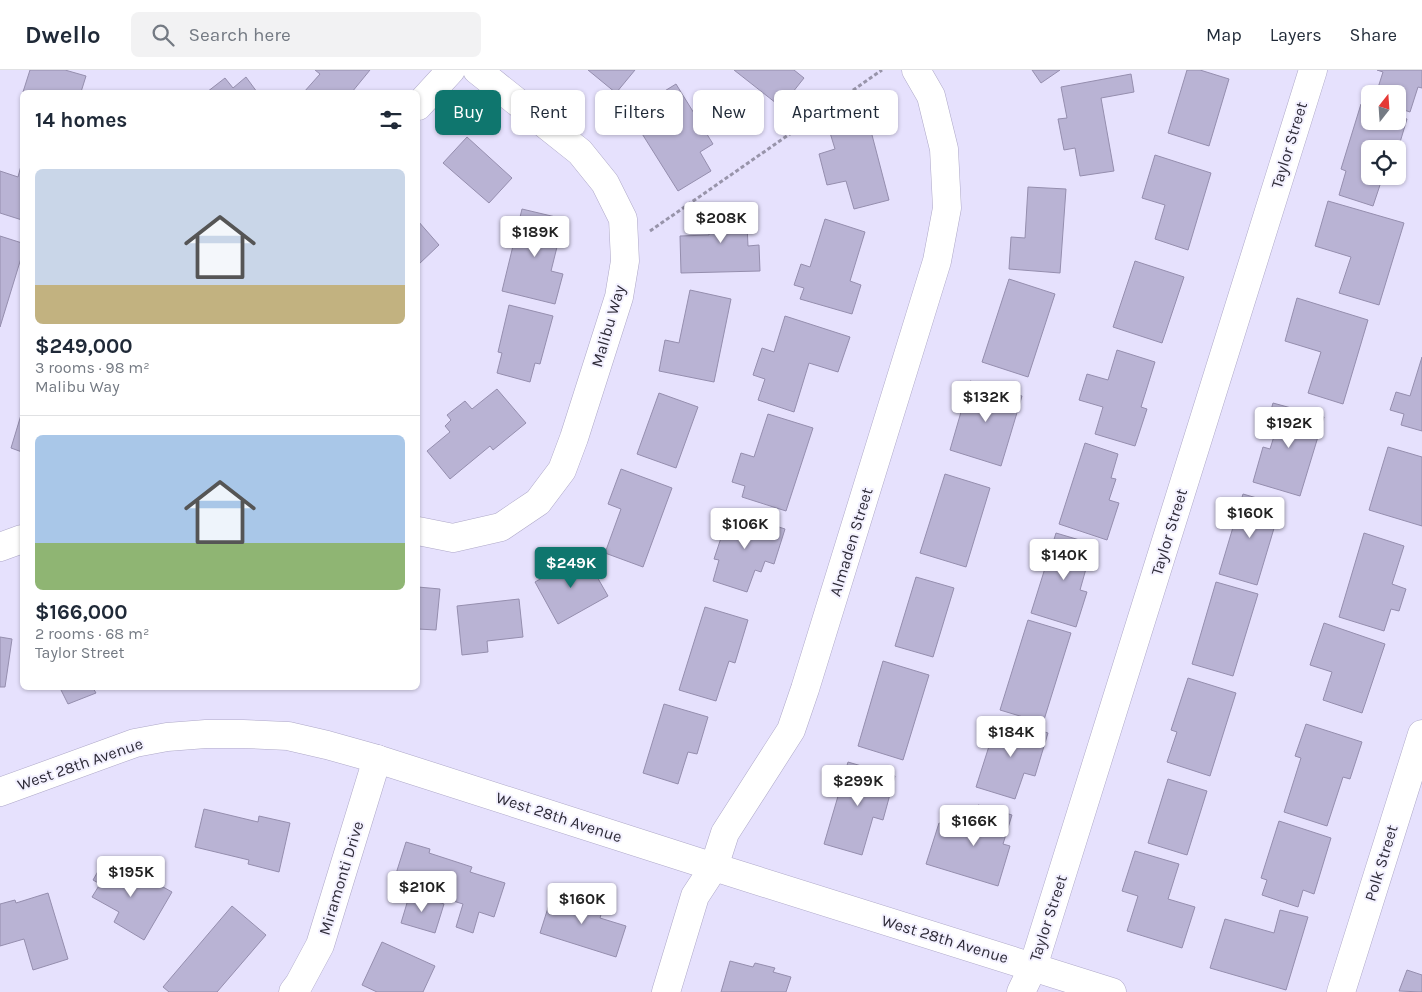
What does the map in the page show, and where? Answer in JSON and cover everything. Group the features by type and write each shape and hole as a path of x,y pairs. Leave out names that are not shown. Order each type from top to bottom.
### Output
{"street":[{"path":"420,104 451,70"},
{"name":"Malibu Way","path":"420,531 453,538 501,527 538,502 562,470 574,438 619,297 625,261 624,219 605,183 580,152 478,70"},
{"name":"Almaden Street","path":"666,992 695,896 714,867 725,834 791,730 937,261 946,208 944,149 931,96 916,70"},
{"name":"Taylor Street","path":"1022,992 1033,966 1313,70"},
{"path":"0,547 20,540"},
{"name":"West 28th Avenue","path":"0,792 135,744 167,737 206,734 288,736 378,759 1112,992"},
{"name":"Polk Street","path":"1341,992 1422,734"},
{"name":"Miramonti Drive","path":"293,992 320,945 378,759"}],"path":[{"path":"625,249 882,70"}],"building":[{"path":"30,70 65,70 86,76 82,90 24,90"},
{"path":"315,70 370,70 354,90 306,90 320,74"},
{"path":"588,70 635,70 618,90 612,90"},
{"path":"734,70 794,70 804,78 794,90 774,90 774,101 764,94 764,90 759,90"},
{"path":"1032,70 1060,70 1041,83"},
{"path":"1187,70 1200,70 1229,79 1209,146 1168,133"},
{"path":"1377,70 1422,70 1422,88 1418,87 1410,112 1406,111 1406,85 1379,85 1383,72"},
{"path":"1131,74 1134,92 1101,98 1114,171 1080,176 1075,148 1064,150 1058,119 1067,118 1061,87"},
{"path":"246,77 256,90 210,90 225,78 233,88"},
{"path":"676,84 680,90 666,90"},
{"path":"683,95 693,112 693,135 707,135 713,144 700,152 711,171 678,191 643,135 683,135"},
{"path":"1361,104 1361,130 1404,130 1401,140 1361,140 1361,185 1380,185 1373,206 1339,195 1346,171 1341,169"},
{"path":"831,135 872,135 889,200 854,209 846,181 827,185 819,154 835,149"},
{"path":"467,137 512,178 489,203 443,163"},
{"path":"1155,155 1211,173 1188,250 1155,239 1165,205 1142,198"},
{"path":"20,170 20,219 0,213 0,171 18,177"},
{"path":"1028,187 1066,189 1060,273 1009,269 1011,237 1025,238"},
{"path":"1328,201 1404,223 1379,305 1339,293 1351,257 1315,246"},
{"path":"746,204 748,246 759,245 760,271 681,273 680,236 709,235 708,205"},
{"path":"522,209 564,219 551,271 563,274 555,304 502,291"},
{"path":"825,219 865,232 850,281 861,285 852,314 800,299 804,288 794,285 801,264 810,267"},
{"path":"420,223 439,245 420,263"},
{"path":"0,236 20,242 20,262 0,327"},
{"path":"1135,261 1184,277 1162,343 1113,327"},
{"path":"1009,279 1055,294 1028,377 982,362"},
{"path":"690,290 731,299 714,382 659,371 665,340 679,343"},
{"path":"1297,298 1368,320 1343,404 1308,393 1321,352 1285,341"},
{"path":"509,305 553,316 540,364 535,363 530,382 497,373 502,353 498,352"},
{"path":"785,316 850,337 838,372 809,363 794,412 758,400 765,379 753,375 762,348 774,352"},
{"path":"1117,350 1155,362 1141,407 1147,409 1135,446 1095,434 1103,407 1079,400 1087,374 1108,380"},
{"path":"1422,357 1422,431 1401,425 1404,414 1390,410 1396,392 1410,396"},
{"path":"970,381 1022,396 1001,466 950,450"},
{"path":"497,389 526,423 493,450 490,446 450,479 427,451 450,432 445,426 451,420 447,415 465,401 472,409"},
{"path":"659,393 698,407 676,468 637,454"},
{"path":"1273,403 1324,417 1300,496 1253,482 1263,447 1270,449 1276,430 1266,427"},
{"path":"768,414 813,428 786,511 742,497 745,486 732,482 741,453 754,457"},
{"path":"20,418 20,451 11,448"},
{"path":"1085,443 1118,454 1111,478 1116,479 1109,500 1119,503 1107,540 1059,524"},
{"path":"1388,447 1422,457 1422,526 1369,510"},
{"path":"621,469 672,488 643,567 605,553 621,509 608,504"},
{"path":"945,474 990,488 966,567 920,553"},
{"path":"1243,494 1281,505 1257,585 1219,574"},
{"path":"730,511 785,529 774,564 765,561 761,572 755,570 747,592 713,581 719,560 714,559"},
{"path":"1056,533 1093,544 1080,590 1087,592 1076,627 1031,613"},
{"path":"1364,533 1404,546 1392,584 1406,589 1399,611 1391,609 1384,631 1339,617"},
{"path":"584,554 608,596 558,624 535,582"},
{"path":"916,577 954,588 933,657 895,646"},
{"path":"1216,582 1258,594 1233,676 1192,664"},
{"path":"420,587 440,589 436,630 420,629"},
{"path":"519,599 523,637 487,641 488,652 462,655 457,606"},
{"path":"705,607 748,620 735,663 729,661 716,701 679,690"},
{"path":"1028,620 1071,633 1043,723 1000,710"},
{"path":"1324,623 1385,644 1362,713 1323,700 1332,672 1310,665"},
{"path":"0,637 12,639 5,687 0,687"},
{"path":"883,661 929,675 903,760 858,746"},
{"path":"1188,678 1236,693 1210,776 1167,762 1177,732 1171,730"},
{"path":"61,690 94,690 96,693 68,704"},
{"path":"664,704 708,717 697,754 688,752 678,784 643,773"},
{"path":"998,718 1048,733 1035,776 1024,773 1015,799 976,787"},
{"path":"1306,724 1362,742 1350,779 1343,777 1327,826 1284,812 1301,758 1295,756"},
{"path":"848,762 895,776 883,820 873,817 862,855 824,844"},
{"path":"1168,779 1207,791 1187,855 1148,843"},
{"path":"978,805 1012,815 1003,844 1010,846 998,886 926,864 939,823 969,832"},
{"path":"204,809 258,822 259,816 290,823 279,872 248,864 249,860 195,847"},
{"path":"1279,821 1331,838 1314,894 1303,890 1298,907 1262,895 1267,880 1261,878"},
{"path":"406,842 430,849 429,853 472,867 470,872 505,883 494,917 479,912 473,933 456,927 463,904 414,889 417,879 412,877 410,884 394,880"},
{"path":"1135,851 1179,864 1168,899 1195,907 1182,948 1127,931 1138,896 1122,891"},
{"path":"105,859 136,876 138,873 172,892 144,940 114,922 119,912 92,897 100,884 93,880"},
{"path":"553,892 603,908 600,918 626,926 616,957 540,933"},
{"path":"48,893 68,959 33,970 24,939 0,946 0,904 15,900 16,903"},
{"path":"410,893 444,904 435,933 401,923"},
{"path":"232,906 266,935 217,992 169,992 163,987"},
{"path":"1280,910 1308,917 1286,990 1210,968 1225,919 1274,933"},
{"path":"382,942 435,966 423,992 377,992 362,985"},
{"path":"730,961 753,967 755,963 775,968 773,972 791,977 786,992 721,992"},
{"path":"1407,970 1422,975 1422,992 1399,991"}]}
